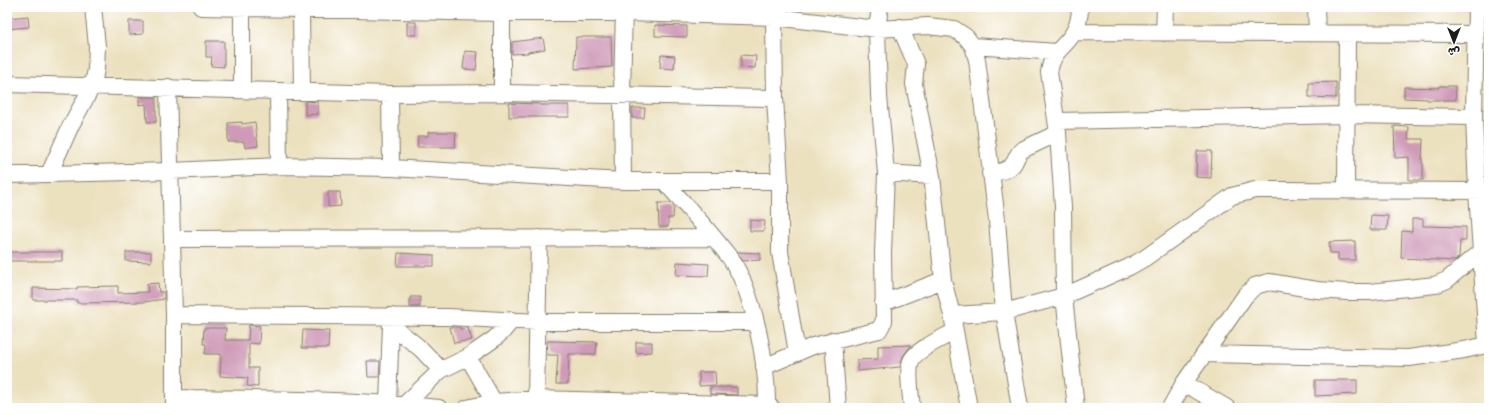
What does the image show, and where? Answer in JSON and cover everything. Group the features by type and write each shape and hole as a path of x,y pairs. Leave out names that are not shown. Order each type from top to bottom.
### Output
{"street":[{"path":"49,174 71,125 93,85 96,69 97,46 92,7"},
{"path":"201,7 502,13 624,10 774,12 877,29 928,26 954,29 966,37 973,46 979,75 1000,254 1004,312 1020,408"},
{"path":"764,367 813,346 879,330 884,322 883,253 886,173 877,29 880,7"},
{"path":"1076,408 1064,296 1063,207 1057,127 1049,72 1051,61 1074,32 1080,14 1080,7"},
{"path":"1164,33 1165,7"},
{"path":"1316,7 1317,33"},
{"path":"242,8 242,89"},
{"path":"301,9 302,91"},
{"path":"623,181 622,95 624,10"},
{"path":"774,12 775,98 780,181 780,252 797,353"},
{"path":"502,13 502,94"},
{"path":"1074,32 1347,34 1479,20 1479,111 1483,191 1481,251 1488,345 1409,358 1205,354"},
{"path":"900,27 916,64 914,84 932,176 944,280 969,408"},
{"path":"1346,190 1347,34"},
{"path":"973,46 1057,52"},
{"path":"7,84 93,85 390,94 622,95 775,98"},
{"path":"168,87 173,239 174,403 388,403 439,408"},
{"path":"278,90 279,166"},
{"path":"390,94 391,168"},
{"path":"990,173 1006,170 1011,166 1018,153 1057,127 1479,111"},
{"path":"7,175 171,171 279,166 391,168 623,181 780,181"},
{"path":"886,173 932,176"},
{"path":"466,408 494,402 536,399 575,404 769,407 756,322 744,282 730,259 664,181"},
{"path":"952,315 1004,312 1064,296 1140,261 1232,196 1255,190 1483,191"},
{"path":"536,399 539,238"},
{"path":"173,239 713,238"},
{"path":"1170,408 1184,383 1245,296 1255,286 1269,282 1317,290 1370,292 1435,284 1448,280 1481,251"},
{"path":"883,303 944,280"},
{"path":"174,315 390,321 448,317 537,322 756,322"},
{"path":"405,404 441,370 468,357 494,339 512,320"},
{"path":"390,321 421,349 441,370"},
{"path":"388,403 390,321"},
{"path":"912,408 911,360 916,354 955,331"},
{"path":"833,340 838,408"},
{"path":"468,357 494,402"},
{"path":"1184,383 1227,408"}],"building":[{"path":"28,16 29,27 7,29 7,18"},
{"path":"129,21 143,21 143,34 129,35"},
{"path":"407,22 416,22 416,35 407,35"},
{"path":"655,25 687,26 687,37 655,36"},
{"path":"576,37 611,37 612,67 575,69"},
{"path":"543,38 545,49 528,53 512,54 512,42"},
{"path":"206,41 224,41 224,67 211,66 212,57 206,57"},
{"path":"465,51 478,52 476,70 463,69"},
{"path":"661,55 675,56 674,69 660,68"},
{"path":"741,55 756,56 755,68 741,67"},
{"path":"1336,82 1336,98 1309,97 1309,83"},
{"path":"1439,86 1455,86 1456,100 1404,98 1404,87 1439,88"},
{"path":"139,97 156,97 156,122 147,122 146,104 139,105"},
{"path":"305,101 318,102 318,114 305,115"},
{"path":"509,103 569,105 569,117 509,117"},
{"path":"632,108 645,108 644,118 632,118"},
{"path":"242,122 242,124 255,122 258,146 245,148 244,142 228,142 228,123"},
{"path":"1394,126 1409,127 1408,139 1423,139 1423,180 1409,180 1409,157 1395,158"},
{"path":"428,132 456,132 455,147 417,147 418,136 428,136"},
{"path":"1197,151 1212,151 1211,178 1196,177"},
{"path":"328,192 340,192 341,206 328,207"},
{"path":"658,203 671,203 674,206 673,218 668,218 668,227 659,227"},
{"path":"1371,215 1388,216 1387,230 1370,230"},
{"path":"1412,219 1423,219 1423,226 1466,227 1466,241 1460,241 1459,257 1455,261 1401,258 1402,231 1412,232"},
{"path":"750,220 765,221 764,231 750,231"},
{"path":"1355,241 1355,260 1338,260 1338,253 1330,253 1329,242"},
{"path":"7,252 62,252 62,261 7,261"},
{"path":"126,252 151,252 151,262 126,261"},
{"path":"737,252 760,253 760,260 743,261"},
{"path":"398,253 434,255 434,266 397,266"},
{"path":"677,262 709,264 708,276 676,275"},
{"path":"158,283 159,292 164,292 164,299 144,302 77,303 77,300 33,300 33,288 77,289 77,287 118,286 118,293 148,292 147,284"},
{"path":"410,297 420,297 420,307 410,307"},
{"path":"249,325 260,326 259,344 249,343 249,368 258,368 258,387 247,386 248,378 220,376 221,354 205,354 206,344 203,344 204,328 226,328 225,340 248,340"},
{"path":"450,327 460,327 460,329 468,328 472,340 454,343"},
{"path":"303,330 329,331 328,348 302,348"},
{"path":"547,341 597,342 596,354 569,354 568,384 556,384 558,355 548,355"},
{"path":"636,342 652,342 652,352 636,353"},
{"path":"911,345 903,356 900,367 858,371 857,360 878,359 878,346"},
{"path":"367,361 380,361 379,377 368,377"},
{"path":"699,372 715,372 716,385 699,386"},
{"path":"1315,380 1357,380 1357,394 1315,396"},
{"path":"710,387 737,387 737,395 710,394"}]}
